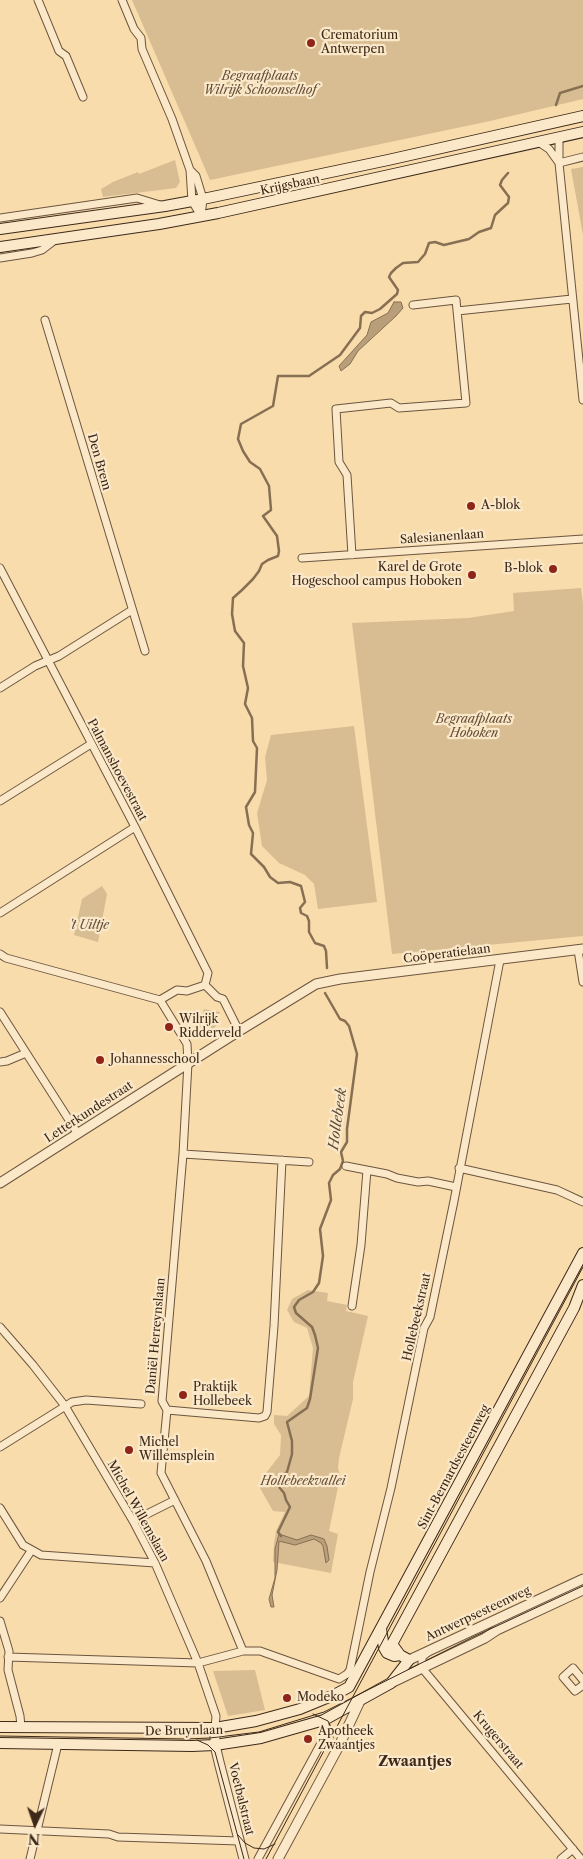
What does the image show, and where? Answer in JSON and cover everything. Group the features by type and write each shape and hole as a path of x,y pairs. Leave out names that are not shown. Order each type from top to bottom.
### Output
{"main road":[{"name":"Krijgsbaan","path":"0,229 203,199 583,116"},
{"name":"Krijgsbaan","path":"0,247 201,216 540,143 583,132"},
{"name":"Sint-Bernardsesteenweg","path":"344,1690 356,1677 370,1647 583,1253"},
{"path":"370,1647 387,1644 436,1564 444,1545 490,1464 498,1444 516,1416 574,1308 583,1285"},
{"path":"381,1628 387,1644"},
{"name":"Krugerstraat","path":"387,1644 405,1658"},
{"name":"Antwerpsesteenweg","path":"360,1701 391,1683 405,1658"},
{"name":"De Bruynlaan","path":"0,1727 215,1728 266,1719 310,1706 344,1690"},
{"name":"De Bruynlaan","path":"0,1743 215,1745 261,1738 324,1720 360,1701"}],"street":[{"path":"38,0 59,51 66,56 83,97"},
{"path":"122,0 134,29 141,38 142,49 172,119 190,170 192,201 201,216"},
{"path":"559,138 559,163 583,400"},
{"path":"540,143 549,149 559,163"},
{"path":"559,163 583,157"},
{"path":"190,170 196,176 203,199 201,216"},
{"path":"0,218 138,198 165,206"},
{"path":"0,258 32,254 42,250 56,239"},
{"path":"457,311 572,299"},
{"path":"352,555 347,475 339,462 336,409 391,403 399,408 466,402 456,300 413,305"},
{"name":"Den Brem","path":"45,320 145,651"},
{"name":"Salesianenlaan","path":"302,558 583,539"},
{"name":"Palmanshoevestraat","path":"0,568 135,827 208,973 205,985"},
{"path":"0,688 132,610"},
{"path":"0,801 91,744"},
{"path":"0,913 135,827"},
{"name":"Coöperatielaan","path":"320,983 580,950 583,982"},
{"path":"3,956 160,1000 177,990 187,991 205,985 223,999 239,1031"},
{"name":"Hollebeekstraat","path":"243,1651 260,1651 339,1679 346,1676 350,1670 372,1562 407,1414 424,1328 430,1317 500,960"},
{"name":"Letterkundestraat","path":"0,1183 306,989 320,983"},
{"name":"Daniël Herreynslaan","path":"160,1000 187,1044 188,1064 183,1154 162,1401 166,1410 161,1473 206,1561 243,1651"},
{"path":"0,1012 78,1134"},
{"path":"0,1062 26,1053"},
{"path":"183,1154 309,1162"},
{"path":"166,1410 259,1418 265,1416 267,1412 274,1326 282,1160"},
{"path":"346,1166 418,1182 428,1181 456,1187"},
{"path":"459,1168 556,1190 583,1202"},
{"path":"352,1306 362,1245 367,1170"},
{"name":"Michel Willemslaan","path":"0,1327 33,1364 65,1406 133,1521 155,1564 198,1663 216,1716 215,1728"},
{"path":"0,1446 72,1402 86,1400 141,1404"},
{"path":"133,1521 175,1500"},
{"path":"0,1508 23,1545 40,1555 155,1564"},
{"path":"0,1598 31,1550"},
{"name":"Antwerpsesteenweg","path":"405,1658 429,1650 583,1579"},
{"name":"Antwerpsesteenweg","path":"391,1683 583,1590"},
{"path":"0,1621 9,1651 8,1670 21,1727"},
{"path":"422,1668 422,1658 429,1650"},
{"path":"8,1657 198,1663 243,1651"},
{"name":"Krugerstraat","path":"405,1658 422,1668 581,1859"},
{"path":"583,1680 573,1668 563,1677 575,1691 583,1685"},
{"path":"278,1859 339,1746 360,1701"},
{"path":"258,1859 325,1736 324,1720"},
{"name":"Voetbalstraat","path":"215,1728 215,1745 226,1796 244,1859"},
{"path":"30,1859 58,1744"},
{"path":"0,1829 109,1834 118,1837 239,1841"},
{"path":"561,1859 573,1850"}],"green space":[{"name":"Begraafplaats Wilrijk Schoonselhof","path":"132,0 583,0 583,99 490,121 210,180"},
{"path":"175,160 180,182 176,188 103,197 101,189 113,182"},
{"path":"583,167 583,235 571,169"},
{"name":"Begraafplaats Hoboken","path":"581,588 583,604 583,936 392,954 352,623 468,618 514,611 513,593"},
{"path":"354,726 377,902 318,909 314,884 305,875 279,863 262,846 257,813 267,780 265,757 271,735"},
{"name":"'t Uiltje","path":"102,886 107,894 98,942 74,935 82,899"},
{"path":"204,1009 220,1012 214,1031 199,1027"},
{"name":"Hollebeekvallei","path":"308,1290 328,1293 327,1301 347,1305 346,1311 368,1316 353,1382 353,1399 339,1458 340,1477 329,1531 338,1534 331,1573 273,1562 276,1531 285,1512 273,1511 260,1488 263,1477 280,1455 281,1435 274,1424 274,1415 287,1416 309,1396 313,1348 307,1328 294,1322 287,1310 292,1299"},
{"path":"255,1670 265,1710 228,1716 213,1671"}],"shaded area":[{"path":"394,302 401,302 403,308 358,351 350,364 341,371 339,366 367,335 371,322 388,313"},
{"path":"279,1534 297,1540 311,1535 324,1539 329,1560 326,1563 323,1546 314,1539 295,1545 279,1541 277,1570 272,1595 274,1607 271,1607 269,1599 275,1578 275,1549"}],"waterway":[{"name":"Hollebeek","path":"556,105 560,93 583,86"},
{"name":"Hollebeek","path":"327,968 324,946 315,943 309,932 307,916 301,913 300,908 305,902 301,886 290,882 278,883 270,877 264,867 251,854 253,833 249,825 246,807 255,792 257,748 253,741 252,718 245,704 248,688 243,666 244,643 235,631 232,614 233,598 253,579 262,564 278,556 279,551 277,536 263,516 271,510 269,486 260,469 250,462 243,451 238,439 241,424 273,406 278,376 309,376 340,355 360,328 361,316 365,312 372,313 380,309 397,294 398,290 389,277 396,268 403,263 418,262 425,254 429,243 435,242 444,245 469,239 479,232 491,228 495,215 508,203 509,197 500,185 508,173"},
{"name":"Hollebeek","path":"281,1536 278,1532 290,1507 279,1487 278,1481 287,1472 292,1454 292,1441 287,1422 307,1408 318,1348 312,1327 296,1313 294,1307 299,1300 313,1292 319,1283 323,1256 320,1229 331,1200 329,1183 333,1175 340,1169 343,1161 341,1152 347,1142 357,1054 349,1026 340,1019 325,993"}],"tram line":[{"path":"266,1859 583,1267"},
{"path":"0,1736 187,1739 259,1732 324,1712 473,1637 583,1586"},
{"path":"313,1714 328,1721 333,1731 333,1738"},
{"path":"197,1740 208,1745 215,1752 244,1859"},
{"path":"238,1835 245,1843 254,1848 264,1849 275,1844"}],"place":[{"name":"Crematorium Antwerpen","path":"311,43"},
{"name":"A-blok","path":"471,506"},
{"name":"B-blok","path":"553,569"},
{"name":"Karel de Grote Hogeschool campus Hoboken","path":"472,575"},
{"name":"Wilrijk Ridderveld","path":"169,1027"},
{"name":"Johannesschool","path":"100,1060"},
{"name":"Praktijk Hollebeek","path":"183,1395"},
{"name":"Michel Willemsplein","path":"129,1450"},
{"name":"Modeko","path":"287,1698"},
{"name":"Apotheek Zwaantjes","path":"308,1739"}],"district":[{"name":"Zwaantjes","path":"415,1762"}]}
